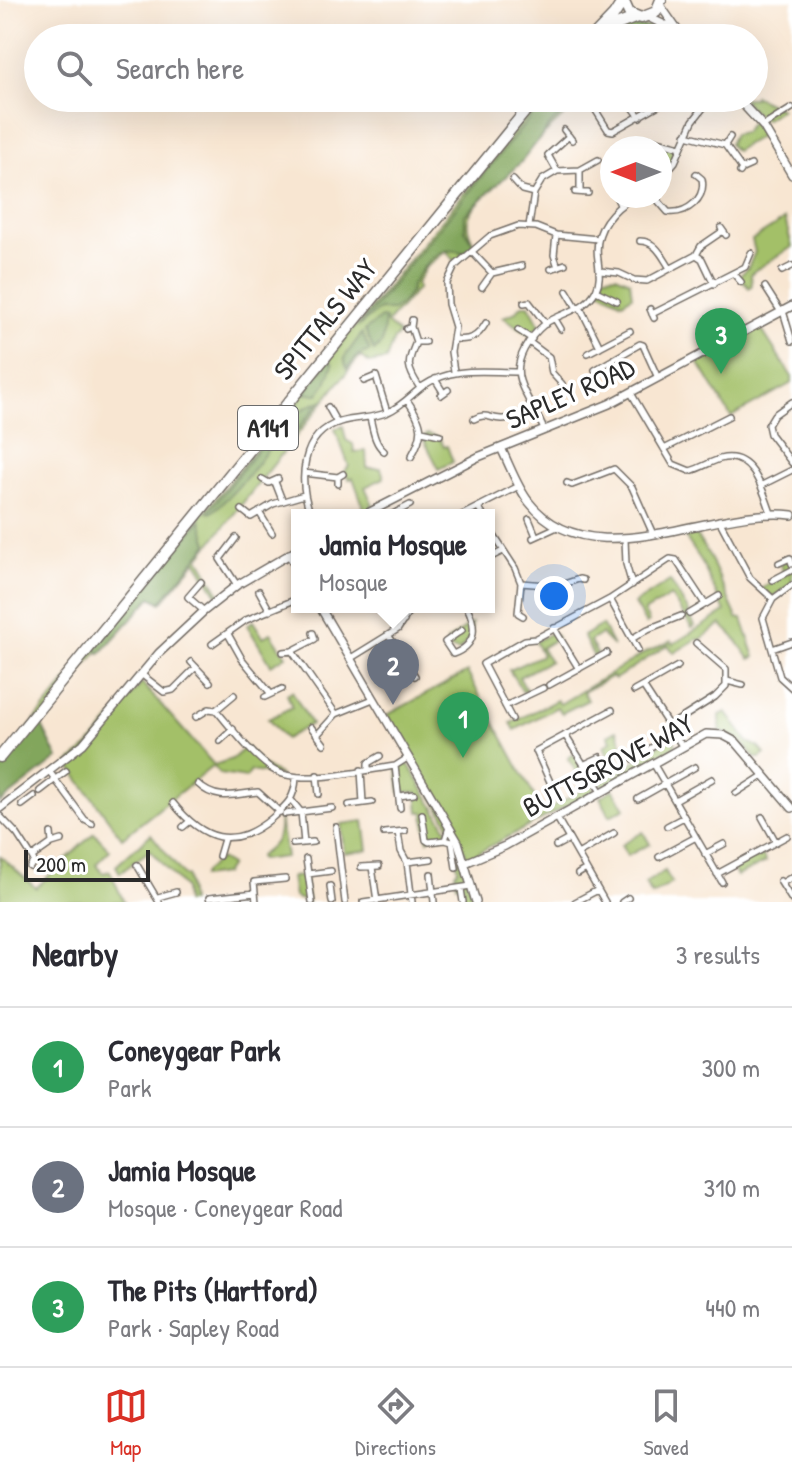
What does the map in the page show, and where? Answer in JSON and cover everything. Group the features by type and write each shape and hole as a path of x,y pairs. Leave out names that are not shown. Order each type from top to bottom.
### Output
{"highway":[{"path":"604,24 623,1 627,10 643,17"},
{"path":"625,24 643,17 660,3"},
{"name":"SPITTALS WAY","path":"0,757 525,112"}],"street":[{"path":"660,3 673,24"},
{"path":"643,17 657,24"},
{"path":"763,126 792,108"},
{"path":"597,112 608,130 624,127 648,112"},
{"path":"636,112 640,117"},
{"path":"672,166 699,112"},
{"path":"750,112 763,126 792,175"},
{"path":"557,171 546,152 570,138 564,130"},
{"path":"686,135 725,145 741,170 751,165"},
{"path":"725,145 730,137"},
{"path":"672,145 681,147"},
{"path":"529,226 534,193 542,180 557,171 580,170 594,160"},
{"path":"580,170 578,192 588,193"},
{"path":"664,208 668,212 681,211 700,198 705,177 696,174"},
{"path":"513,180 522,190 534,193"},
{"path":"544,430 522,387 519,361 530,340 546,324 578,308 596,291 600,271 598,239 602,226 617,208"},
{"path":"454,371 451,352 455,327 448,304 447,283 455,266 499,231 529,226 556,235 598,239"},
{"path":"600,271 619,273 643,282 696,255 701,246 724,231"},
{"path":"556,235 552,256 558,267"},
{"path":"640,241 648,241 655,246 670,268"},
{"path":"472,252 492,273"},
{"path":"652,314 734,274 745,267 751,253"},
{"path":"696,255 702,259 714,284"},
{"path":"485,286 492,273 522,266"},
{"path":"782,271 792,266"},
{"path":"734,274 741,282"},
{"path":"765,287 782,311 792,341"},
{"path":"567,291 600,347"},
{"path":"596,291 617,301"},
{"path":"529,300 546,324"},
{"name":"SAPLEY ROAD","path":"376,509 501,448 631,393 792,306"},
{"path":"555,319 561,329"},
{"path":"410,326 416,342 408,365 420,388"},
{"path":"454,339 473,338 486,327"},
{"path":"518,330 549,357 551,373 562,384"},
{"path":"588,353 630,331"},
{"path":"416,342 425,342"},
{"path":"595,370 640,344 658,378"},
{"path":"309,509 304,495 306,457 312,443 323,431 337,423 387,412 420,388 454,371 518,372"},
{"path":"364,381 376,376 387,412"},
{"path":"435,379 444,392"},
{"path":"631,393 673,464 685,471 725,458 744,463 753,469 762,485 771,513"},
{"path":"407,400 422,431 411,457"},
{"path":"792,402 774,415 768,425 770,434 792,463"},
{"path":"474,419 482,411 501,419 513,417 533,406"},
{"path":"328,408 337,423"},
{"path":"664,449 729,416"},
{"path":"370,418 379,449"},
{"path":"422,431 435,427"},
{"path":"422,431 440,435"},
{"path":"501,448 533,507 558,526 580,535 625,539 719,519 771,513 792,515"},
{"path":"567,483 572,485 614,469 632,487 653,534"},
{"path":"762,485 792,470"},
{"path":"304,473 340,478"},
{"path":"262,479 269,483 277,481 282,500"},
{"path":"474,509 519,486"},
{"path":"242,510 251,517 282,500 304,495"},
{"path":"402,509 410,505"},
{"path":"259,512 272,533"},
{"path":"529,519 534,537 558,526"},
{"path":"719,519 750,578 773,599"},
{"path":"236,538 218,560 237,585"},
{"path":"495,538 521,583 517,606 518,613 523,616"},
{"path":"625,539 626,564 632,585"},
{"path":"495,555 503,551"},
{"path":"0,808 83,744 159,653 204,611 237,585 289,554 291,558"},
{"path":"779,563 790,558 792,564"},
{"path":"512,719 483,664 610,599 670,559 676,560 705,604"},
{"path":"773,580 792,570"},
{"path":"521,583 558,586 583,580"},
{"path":"201,582 188,597 204,611"},
{"path":"792,585 773,599 763,618 780,677 792,688"},
{"path":"259,591 270,611"},
{"path":"689,614 719,596"},
{"path":"610,599 638,650"},
{"path":"212,644 246,620 291,602"},
{"path":"324,613 449,827 465,863 476,902"},
{"path":"394,613 404,621"},
{"path":"351,658 389,636 409,613"},
{"path":"462,630 445,642 453,654 468,646 474,638 470,613"},
{"path":"633,638 681,616"},
{"path":"554,628 579,669"},
{"path":"283,652 292,651 315,639 313,633"},
{"path":"228,634 268,696 282,689"},
{"path":"389,636 415,676"},
{"path":"772,649 792,642"},
{"path":"669,726 721,692 727,681 726,669 696,643"},
{"path":"292,651 336,714"},
{"path":"505,706 607,653"},
{"path":"191,662 210,682"},
{"path":"634,691 678,666"},
{"path":"141,674 164,692 173,690 196,667"},
{"path":"727,681 743,685"},
{"path":"643,686 682,746"},
{"path":"216,710 234,695"},
{"path":"317,735 336,714 373,699"},
{"path":"196,717 209,709 216,710 275,771 296,778 395,766 409,757"},
{"path":"551,784 536,751 612,710"},
{"path":"311,727 324,744"},
{"path":"220,741 233,729"},
{"path":"626,753 634,759 674,733"},
{"name":"BUTTSGROVE WAY","path":"465,863 505,846 706,734 729,736 740,745 792,808"},
{"path":"565,735 601,792"},
{"path":"363,803 365,770 368,763 380,756"},
{"path":"585,764 600,757"},
{"path":"653,763 722,882"},
{"path":"395,766 400,808"},
{"path":"638,799 695,767"},
{"path":"49,771 85,820 92,824"},
{"path":"40,791 66,771"},
{"path":"317,775 319,794"},
{"path":"736,793 764,775"},
{"path":"173,803 189,822 224,839 240,838 257,831 282,813 292,801 296,778"},
{"path":"675,800 712,779"},
{"path":"198,784 205,791 225,797 258,792 282,813 332,808"},
{"path":"21,792 25,802 34,796"},
{"path":"399,796 414,794"},
{"path":"292,801 301,812 304,843"},
{"path":"349,805 372,802"},
{"path":"422,814 426,840 452,842 456,868"},
{"path":"0,816 32,857 34,861 30,867"},
{"path":"556,817 605,902"},
{"path":"667,826 684,817"},
{"path":"762,817 776,842"},
{"path":"183,827 189,822"},
{"path":"336,827 345,902"},
{"path":"445,840 449,827"},
{"path":"384,833 401,832 401,851 407,862 412,899"},
{"path":"51,833 52,843"},
{"path":"578,854 614,833"},
{"path":"717,874 787,836"},
{"path":"659,857 696,837"},
{"path":"219,858 224,839"},
{"path":"556,846 569,839"},
{"path":"32,857 62,840"},
{"path":"293,844 313,842"},
{"path":"705,854 724,844"},
{"path":"306,859 312,902"},
{"path":"407,862 431,859"},
{"path":"137,865 158,900 176,892"},
{"path":"361,867 376,866 378,901"},
{"path":"578,874 586,869"},
{"path":"308,874 331,871"},
{"path":"431,874 434,902"},
{"path":"792,877 781,882 792,900"},
{"path":"256,902 254,882 285,879"},
{"path":"330,886 332,902"},
{"path":"363,902 412,899 471,886"},
{"path":"461,889 463,902"},
{"path":"575,902 598,890"},
{"path":"209,898 255,893"},
{"path":"622,902 628,898"}],"green space":[{"path":"768,103 781,109 766,119 760,119 754,112 768,112"},
{"path":"530,112 568,112 488,187 488,193 469,217 468,229 475,245 455,262 446,251 426,267 416,284 418,288 387,323 399,334 386,360 369,363 360,356 199,558 220,594 218,596 196,561 161,603 145,593 40,722 36,719"},
{"path":"535,112 564,112 522,161 465,215 465,230 474,245 464,253 448,251 434,257 402,303 394,310 378,310 358,327"},
{"path":"751,122 763,134 735,151 729,144 734,134 744,132"},
{"path":"785,219 792,247 754,271 749,288 739,276 748,268 755,252 752,240"},
{"path":"616,275 630,281 632,296 622,302 600,290 603,276"},
{"path":"522,305 529,305 540,325 530,335 503,317 514,313"},
{"path":"381,318 385,319 382,343 374,351 365,330"},
{"path":"760,327 792,377 792,383 731,417 698,362"},
{"path":"362,333 370,351 358,355 347,369 344,358"},
{"path":"330,359 333,365 318,394 304,394"},
{"path":"321,401 288,441 290,425 297,414"},
{"path":"299,402 248,475 224,501 211,513 208,512 295,403"},
{"path":"343,426 346,440 353,444 354,452 366,451 367,468 381,468 384,478 365,487 373,505 368,509 364,509 353,478 349,479 344,472 349,466 335,429"},
{"path":"427,434 439,437 444,447 447,446 453,462 439,469 423,438"},
{"path":"201,520 208,544 161,602 151,597 100,654 96,649"},
{"path":"692,529 709,555 737,618 742,619 755,657 750,659 721,624 700,640 674,653 668,645 615,679 612,676 583,692 588,700 562,713 557,707 515,730 511,723 557,700 560,704 643,654 671,641 673,644 725,612 700,559 681,531"},
{"path":"789,559 792,584 773,597 761,589 785,575 780,564"},
{"path":"670,581 689,612 695,626 692,628 671,596 644,612 649,622 646,624 634,604"},
{"path":"253,621 263,637 271,633 286,656 271,665 247,625"},
{"path":"472,623 471,637 459,651 450,649 447,641"},
{"path":"602,625 613,646 601,634 590,641 597,654 594,657 583,636"},
{"path":"549,634 557,638 541,648 550,661 519,677 527,691 523,692 509,670 542,655 535,642"},
{"path":"467,672 543,812 586,788 568,758 574,754 595,791 468,858 387,715"},
{"path":"142,683 214,765 232,759 246,747 261,764 281,776 251,771 246,778 220,774 213,766 122,838 68,764 89,746"},
{"path":"292,691 311,724 285,739 268,719 292,707 287,694"},
{"path":"726,712 748,742 765,754 755,758 741,741 720,731 720,715"},
{"path":"36,719 58,758 0,803 0,765"},
{"path":"617,730 625,750 615,756 608,755 604,746 611,741 608,735"},
{"path":"670,738 676,743 674,747 605,786 600,784"},
{"path":"405,763 451,836 431,837 428,840 424,812 419,812 417,792 400,792 397,768"},
{"path":"613,789 625,808 610,816 600,797"},
{"path":"279,815 286,857 260,860 259,856 276,839"},
{"path":"364,821 368,850 344,853 341,824"},
{"path":"643,832 650,844 627,856 621,845"},
{"path":"94,833 110,850 96,864 103,873 110,871 124,902 0,902 0,856 36,888"},
{"path":"151,834 187,876 190,902 185,902 184,888 150,850 120,873 116,866"},
{"path":"456,848 474,902 465,902 462,885 457,885"},
{"path":"762,855 766,862 737,876 732,868 752,856 756,859"},
{"path":"220,859 230,865 224,874 202,877 204,872"},
{"path":"665,871 672,883 652,895 645,883"},
{"path":"305,876 308,902 294,897 291,877"}],"place":[{"name":"The Pits (Hartford)","path":"721,374"},
{"name":"Jamia Mosque","path":"393,705"},
{"name":"Coneygear Park","path":"463,758"}]}
